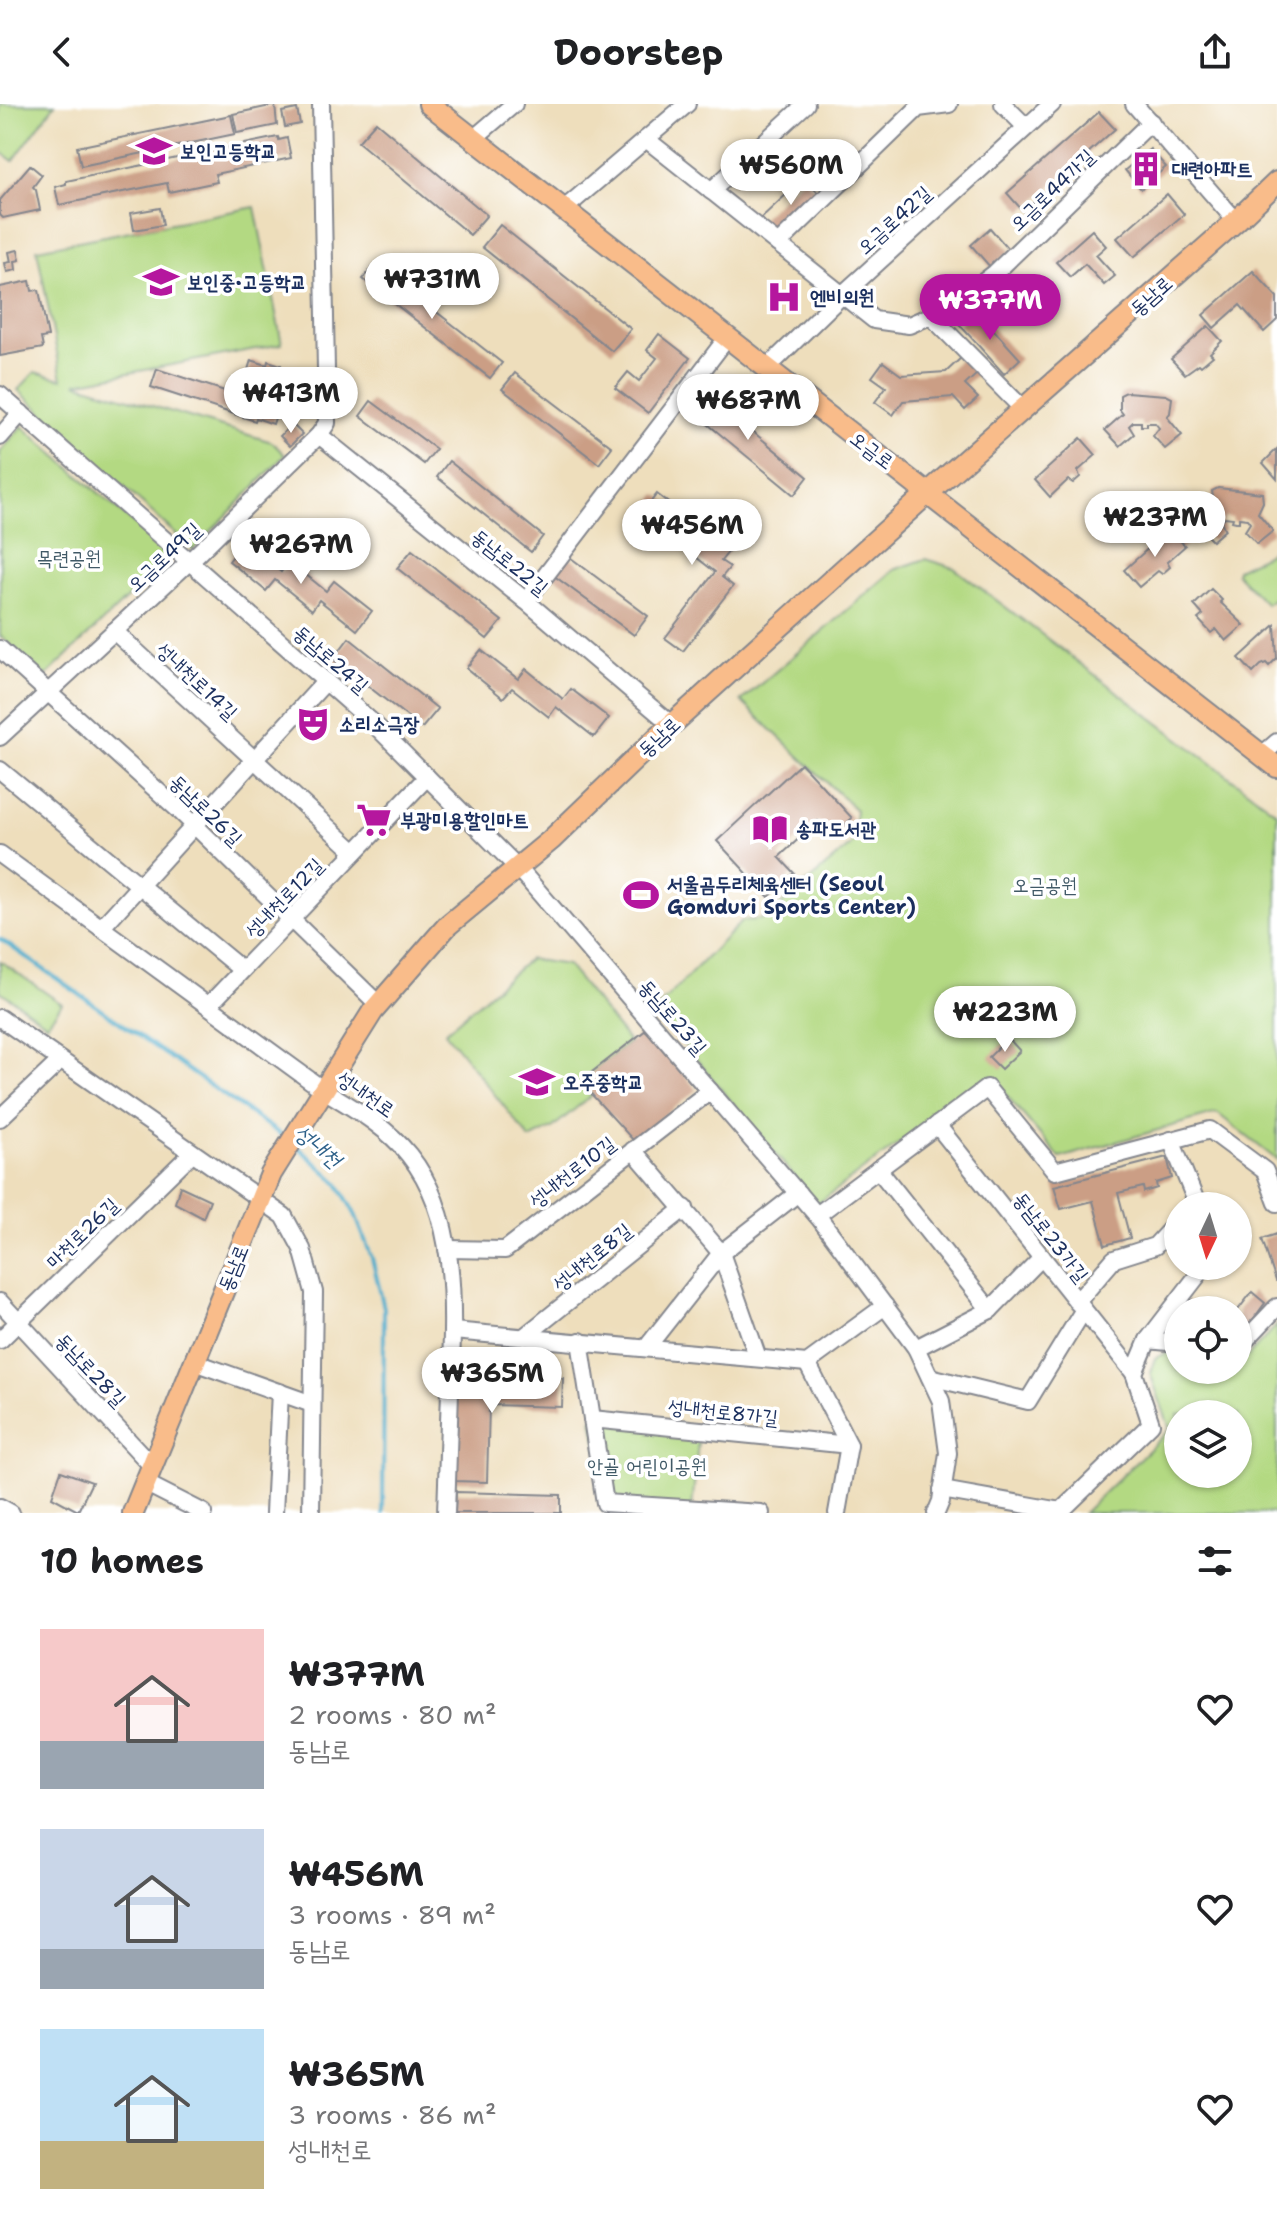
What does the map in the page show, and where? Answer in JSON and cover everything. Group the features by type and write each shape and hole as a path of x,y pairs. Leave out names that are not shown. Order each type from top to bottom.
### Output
{"main road":[{"name":"오금로","path":"429,104 766,369 1272,755"},
{"name":"동남로","path":"133,1513 271,1174 322,1089 379,1005 448,925 551,840 672,725 1277,182"}],"street":[{"path":"319,435 327,423 321,104"},
{"path":"473,139 514,104"},
{"path":"563,210 687,104"},
{"path":"711,191 806,104"},
{"path":"778,244 916,106 949,104"},
{"path":"1003,104 1026,127"},
{"name":"오금로42길","path":"766,369 842,295 1052,104"},
{"path":"1134,104 1236,221"},
{"name":"오금로44가길","path":"646,139 874,320 909,325 951,307 995,273 1151,122"},
{"path":"931,316 1024,410"},
{"path":"526,601 727,338"},
{"name":"동남로24길","path":"0,395 373,723 518,868"},
{"path":"0,437 21,413"},
{"name":"오금로49길","path":"0,737 190,561 319,435"},
{"name":"동남로22길","path":"319,435 526,601 672,725"},
{"name":"성내천로14길","path":"114,631 254,761"},
{"name":"동남로26길","path":"0,649 194,827 379,1005"},
{"path":"101,928 326,681"},
{"path":"254,761 355,852"},
{"path":"0,770 242,970"},
{"name":"성내천로12길","path":"209,1005 427,777"},
{"name":"성내천로","path":"0,854 322,1089 378,1124 410,1155 427,1186 441,1222 453,1290 446,1513"},
{"name":"동남로23길","path":"518,868 817,1215 916,1348 941,1401 948,1453 936,1513"},
{"path":"0,1018 284,1216 302,1249 314,1292 311,1513"},
{"path":"0,1118 60,1061"},
{"path":"817,1215 987,1088 1055,1171 1210,1130 1265,1171 1277,1203"},
{"name":"성내천로10길","path":"447,1249 505,1250 710,1091"},
{"name":"동남로23가길","path":"937,1125 1134,1373 1151,1424 1061,1511 942,1490"},
{"path":"1171,1140 1190,1192"},
{"path":"633,1150 721,1253 758,1358"},
{"name":"마천로26길","path":"0,1340 192,1153"},
{"path":"878,1169 990,1310"},
{"path":"647,1347 721,1253 798,1193"},
{"name":"성내천로8길","path":"525,1336 685,1208"},
{"path":"930,1377 1028,1401 1080,1307 1114,1259 1155,1246 1164,1236"},
{"path":"916,1348 990,1310 1042,1257"},
{"path":"1134,1373 1148,1340 1194,1280"},
{"name":"동남로28길","path":"0,1302 148,1474"},
{"path":"453,1331 807,1363 885,1306"},
{"path":"1252,1333 1277,1307"},
{"path":"1148,1340 1164,1342"},
{"path":"580,1341 605,1507 761,1513"},
{"path":"194,1362 312,1404"},
{"path":"807,1363 849,1445 837,1513"},
{"path":"274,1513 280,1392"},
{"name":"성내천로8가길","path":"592,1419 849,1445"},
{"path":"148,1474 204,1513"},
{"path":"0,1507 11,1513"}],"green space":[{"path":"0,104 55,104 13,161 0,151"},
{"path":"255,207 282,344 76,383 272,442 285,455 193,550 18,390 35,372 62,379 37,249"},
{"name":"목련공원","path":"22,426 171,556 46,676 0,636 0,452"},
{"path":"1277,546 1277,596 1266,604 1236,573 1237,569"},
{"name":"오금공원","path":"925,559 954,568 1277,813 1277,1160 1217,1113 1060,1158 990,1076 817,1204 655,1010 742,921 764,919 852,844 856,810 741,701 894,570"},
{"path":"529,959 567,965 629,1042 584,1079 592,1095 552,1128 530,1139 445,1032"},
{"path":"0,961 62,1004 47,1024 0,991"},
{"path":"1277,1325 1277,1513 1083,1513 1164,1435 1164,1488 1252,1488 1252,1400 1164,1400 1164,1412 1150,1373 1155,1358 1164,1354 1164,1384 1252,1384 1252,1352"},
{"name":"안골 어린이공원","path":"592,1419 699,1430 692,1509 608,1504"}],"building":[{"path":"275,105 277,125 237,133 233,114"},
{"path":"297,109 300,124 285,127 282,112"},
{"path":"1099,112 1115,129 1023,211 1007,193"},
{"path":"231,115 235,134 81,166 77,147"},
{"path":"376,122 487,215 470,235 358,142"},
{"path":"278,137 279,140 287,138 291,158 215,174 217,182 169,192 167,183 59,205 55,187 66,184 66,181"},
{"name":"대련아파트","path":"1150,149 1166,167 1141,189 1125,170"},
{"path":"30,165 42,175 33,187 40,210 3,218 0,215 0,200"},
{"path":"804,178 821,196 778,236 761,218"},
{"path":"1167,194 1184,214 1134,257 1117,238"},
{"path":"160,208 163,225 134,230 131,213"},
{"path":"500,225 631,329 612,351 482,247"},
{"path":"990,228 1010,251 991,268 971,245"},
{"path":"1092,230 1106,246 1096,255 1115,276 1104,285 1085,264 1070,277 1056,262"},
{"path":"18,250 20,260 15,261 16,270 7,272 5,263 11,262 9,252"},
{"path":"375,264 502,363 490,378 363,279"},
{"path":"1253,271 1277,297 1277,320 1264,332 1240,305 1214,328 1203,315"},
{"path":"30,281 32,291 39,290 48,337 41,338 43,348 0,356 0,287"},
{"path":"975,309 1020,359 1004,374 959,324"},
{"path":"1208,326 1222,341 1210,353 1213,356 1185,374 1171,359"},
{"path":"659,334 690,358 648,413 615,388 628,372 639,381 657,358 647,350"},
{"path":"962,357 977,374 965,385 978,398 965,410 953,397 903,401 893,415 875,402 886,387 872,377 883,362 901,375 946,372"},
{"path":"251,360 281,365 280,369 290,373 273,424 151,387 157,369 240,396"},
{"path":"515,373 612,447 599,464 502,389"},
{"path":"702,390 808,477 794,495 687,407"},
{"path":"1126,392 1172,398 1167,417 1182,435 1165,449 1153,436 1159,428 1155,423 1141,426 1141,422 1133,422 1129,426 1134,434 1120,446 1105,430 1123,414 1120,395"},
{"path":"371,401 436,449 424,464 360,416"},
{"path":"292,424 302,434 290,446 280,436"},
{"path":"1081,438 1096,455 1078,471 1080,477 1073,483 1068,480 1050,497 1035,480"},
{"path":"1277,449 1277,479 1263,463"},
{"path":"449,461 543,536 531,552 437,477"},
{"path":"1218,488 1262,493 1263,502 1258,513 1273,531 1257,544 1245,531 1250,523 1247,519 1239,518 1236,522 1232,521 1233,518 1225,517 1221,521 1225,530 1212,541 1197,525 1215,509 1212,491"},
{"path":"657,494 729,551 721,561 730,567 722,577 733,586 683,651 665,638 715,572 641,514"},
{"path":"1170,529 1185,546 1167,562 1170,567 1162,574 1158,571 1139,587 1124,570"},
{"path":"244,542 281,572 289,561 326,591 334,581 372,611 357,630 319,600 312,610 275,580 266,591 229,561"},
{"path":"412,550 502,621 487,639 397,568"},
{"path":"567,555 648,616 634,635 553,575"},
{"path":"1211,589 1244,625 1226,641 1216,629 1211,633 1198,619 1203,615 1194,605"},
{"path":"1275,625 1277,658 1269,666 1266,663 1261,665 1253,673 1239,658"},
{"path":"349,638 438,709 422,728 333,659"},
{"path":"481,650 518,679 526,669 563,699 571,689 609,718 594,737 556,707 549,717 512,688 503,698 466,668"},
{"name":"송파도서관","path":"801,763 852,818 832,837 818,821 779,857 794,873 769,897 717,841"},
{"path":"646,1030 697,1090 633,1140 592,1095 583,1079"},
{"path":"1008,1038 1020,1051 1001,1069 989,1057"},
{"path":"1167,1157 1172,1178 1156,1183 1157,1188 1144,1192 1143,1187 1118,1193 1130,1238 1105,1245 1093,1201 1061,1209 1054,1186"},
{"path":"180,1186 210,1200 203,1218 175,1203"},
{"path":"1277,1234 1277,1281 1276,1281 1262,1239"},
{"path":"1252,1292 1265,1303 1252,1321 1252,1296 1249,1296"},
{"path":"457,1375 563,1378 562,1407 489,1405 487,1482 454,1481"},
{"path":"61,1471 92,1482 78,1511 52,1497"},
{"path":"456,1492 561,1495 561,1513 455,1513"}],"waterway":[{"name":"성내천","path":"0,939 287,1139"},
{"name":"성내천","path":"297,1146 337,1182 355,1214 372,1258 384,1308 383,1513"}],"place":[{"name":"보인고등학교","path":"154,151"},
{"name":"대련아파트","path":"1146,169"},
{"name":"보인중·고등학교","path":"161,282"},
{"name":"엔비의원","path":"784,297"},
{"name":"소리소극장","path":"313,724"},
{"name":"부광미용할인마트","path":"374,820"},
{"name":"송파도서관","path":"770,829"},
{"name":"서울곰두리체육센터 (Seoul Gomduri Sports Center)","path":"641,895"},
{"name":"오주중학교","path":"537,1082"}]}
